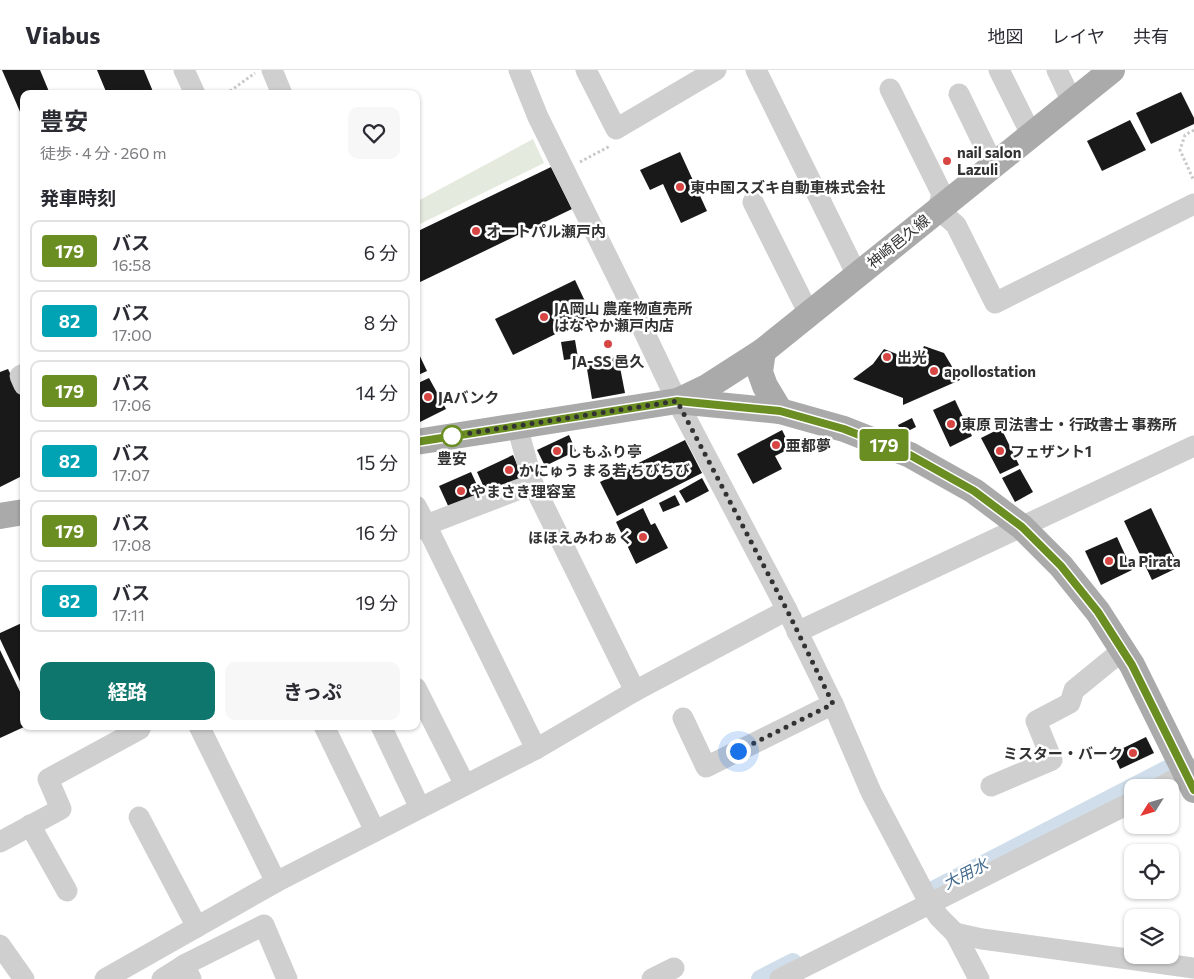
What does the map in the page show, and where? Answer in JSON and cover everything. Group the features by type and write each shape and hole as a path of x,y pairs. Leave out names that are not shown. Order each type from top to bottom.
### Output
{"main road":[{"name":"神崎邑久線","path":"677,401 707,387 763,351 1112,70"},
{"path":"763,351 760,372 765,386 780,411"},
{"path":"720,378 718,391 724,400 734,406"},
{"path":"420,441 677,401 780,411 844,429 910,455 974,491 1022,527 1061,566 1098,612 1123,650 1191,778"},
{"path":"0,516 20,513"}],"street":[{"path":"184,70 193,90"},
{"path":"272,70 280,90"},
{"path":"518,70 542,126 677,401 787,610 833,704 871,792 930,904 939,917 955,933 978,979"},
{"path":"586,70 616,129 704,73"},
{"path":"756,70 857,275"},
{"path":"999,70 1031,134"},
{"path":"1057,70 1072,102"},
{"path":"890,89 942,194 938,209 956,225 995,303 1194,204"},
{"path":"959,94 993,164"},
{"path":"753,202 809,314"},
{"path":"517,426 534,484 635,692"},
{"path":"797,632 1194,446"},
{"path":"420,520 534,484"},
{"path":"420,522 536,749"},
{"path":"105,979 140,971 197,927 276,882 536,749 635,692 787,610"},
{"path":"991,786 1052,760 1036,721 1070,703 1074,690 1123,650"},
{"path":"420,696 465,785"},
{"path":"683,718 706,767 833,704"},
{"path":"0,842 60,809 48,779 138,730"},
{"path":"201,730 276,882"},
{"path":"326,730 375,831"},
{"path":"383,730 420,808"},
{"path":"1179,782 1191,778"},
{"path":"780,979 1124,806"},
{"path":"139,817 197,927"},
{"path":"30,825 67,891"},
{"path":"162,979 188,972 264,925 287,979"},
{"path":"955,933 982,939 1194,968"},
{"path":"1,947 24,979"},
{"path":"652,979 674,968"}],"path":[{"path":"232,90 259,70"},
{"path":"1194,130 1185,135 1180,150 1194,181"}],"shaded area":[{"path":"533,139 544,163 420,224 420,200"}],"building":[{"path":"2,70 40,70 48,90 20,90 20,112"},
{"path":"97,70 144,70 152,90 105,90"},
{"path":"1181,92 1194,118 1194,124 1151,144 1136,113"},
{"path":"1130,120 1146,150 1102,171 1087,141"},
{"name":"東中国スズキ自動車株式会社","path":"680,152 707,211 681,223 663,184 650,190 640,170"},
{"path":"551,167 572,209 420,282 420,230"},
{"name":"JA岡山 農産物直売所 はなやか瀬戸内店","path":"575,280 592,316 513,355 495,319"},
{"path":"575,340 578,358 564,360 561,342"},
{"path":"924,346 944,353 960,380 903,405 903,398 853,379 873,364 884,349 917,362"},
{"path":"420,356 427,371 420,374"},
{"path":"618,357 625,393 592,399 586,363"},
{"path":"8,369 20,394 20,477 0,487 0,372"},
{"name":"JAバンク","path":"429,378 446,409 420,422 420,382"},
{"path":"955,400 972,436 950,447 933,410"},
{"path":"912,418 916,427 902,434 898,425"},
{"name":"フェザント1","path":"1001,428 1019,465 1000,474 981,438"},
{"path":"782,430 791,448 775,456 782,469 753,484 737,454"},
{"name":"しもふり亭","path":"569,435 576,451 545,466 537,450"},
{"path":"685,440 702,473 617,516 600,482"},
{"path":"513,455 523,478 487,494 477,472"},
{"path":"1020,469 1033,492 1015,502 1002,478"},
{"name":"やまさき理容室","path":"471,472 482,496 450,510 439,486"},
{"path":"702,478 709,491 686,503 679,491"},
{"path":"675,495 680,505 663,512 659,503"},
{"name":"ほほえみわぁく","path":"643,508 651,525 655,523 668,548 636,564 616,522"},
{"path":"1151,508 1179,567 1152,580 1124,521"},
{"name":"La Pirata","path":"1117,537 1132,570 1101,585 1085,551"},
{"path":"20,624 20,682 0,639 0,633"},
{"path":"0,650 20,692 20,729 0,738"},
{"name":"ミスター・バーク","path":"1146,737 1154,753 1120,769 1113,753"}],"waterway":[{"name":"大用水","path":"929,892 1171,767"},
{"name":"大用水","path":"760,979 793,962"}],"bus line":[{"name":"179","path":"420,441 677,401 780,411 803,416 844,429 910,455 974,491 1022,527 1061,566 1098,612 1132,665 1194,790"}],"place":[{"name":"nail salon Lazuli","path":"947,161"},
{"name":"東中国スズキ自動車株式会社","path":"680,187"},
{"name":"オートパル瀬戸内","path":"476,231"},
{"name":"JA岡山 農産物直売所 はなやか瀬戸内店","path":"544,317"},
{"name":"JA-SS 邑久","path":"608,344"},
{"name":"出光","path":"887,357"},
{"name":"apollostation","path":"934,371"},
{"name":"JAバンク","path":"428,397"},
{"name":"東原 司法書士・行政書士 事務所","path":"951,424"},
{"name":"豊安","path":"452,436"},
{"name":"亜都夢","path":"776,445"},
{"name":"しもふり亭","path":"557,451"},
{"name":"フェザント1","path":"1000,451"},
{"name":"かにゅう まる若 ちびちび","path":"509,470"},
{"name":"やまさき理容室","path":"461,491"},
{"name":"ほほえみわぁく","path":"643,537"},
{"name":"La Pirata","path":"1109,561"},
{"name":"ミスター・バーク","path":"1133,753"}],"route":[{"path":"452,436 677,401 787,610 833,704 738,751"}]}
